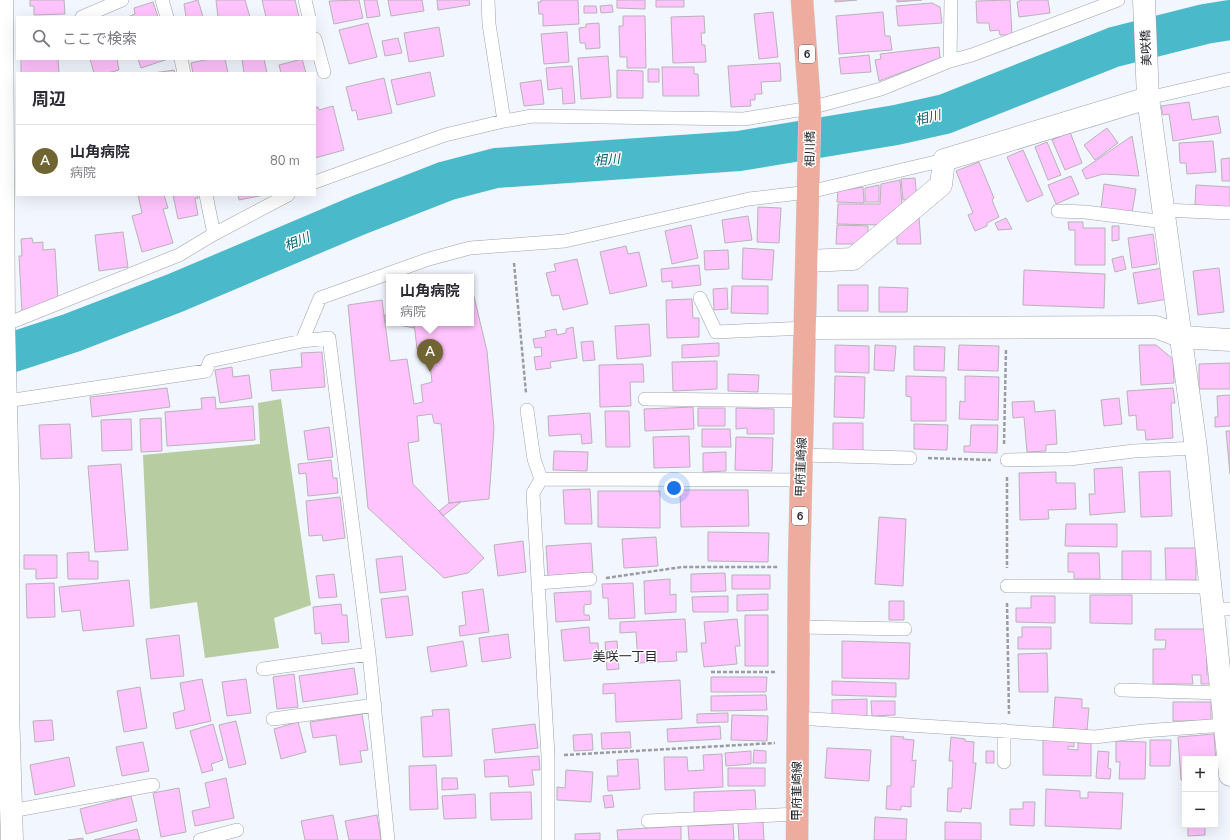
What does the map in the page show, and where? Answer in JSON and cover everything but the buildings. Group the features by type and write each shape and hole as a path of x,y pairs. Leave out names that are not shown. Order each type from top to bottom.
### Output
{"main road":[{"name":"6","path":"802,0 810,108"},
{"name":"相川橋","path":"809,192 810,108"},
{"name":"甲府韮崎線","path":"797,840 799,567 809,192"}],"street":[{"path":"2,0 9,27 4,402 8,488 8,709 12,840"},
{"name":"美咲橋","path":"1144,0 1148,97 1182,337 1212,587 1222,609 1222,693 1227,722 1230,775"},
{"path":"807,261 853,259 941,185 944,160 1148,97"},
{"path":"805,328 1156,327 1182,337 1230,340"}],"lane":[{"path":"84,16 122,0"},
{"path":"162,0 167,16"},
{"path":"305,0 309,16"},
{"path":"488,0 489,24 504,121"},
{"path":"950,61 951,0"},
{"path":"316,182 445,135 532,116 744,119 810,108 881,89 950,61 1118,0"},
{"path":"316,43 324,72"},
{"path":"181,60 184,72"},
{"path":"1148,97 1230,79"},
{"path":"387,274 429,259 470,248 565,241 749,199 809,192 944,160"},
{"path":"206,196 214,234"},
{"path":"4,325 179,255 214,234 286,196"},
{"path":"1058,212 1165,216 1230,213"},
{"path":"302,341 320,298 386,274"},
{"path":"700,298 716,332 805,328"},
{"path":"4,402 206,371 210,361 302,341 329,338 370,654 388,840"},
{"path":"646,399 803,401"},
{"path":"527,410 534,459 541,479 533,493 548,756 548,840"},
{"path":"1005,460 1069,459 1134,451 1196,448"},
{"path":"802,456 910,458"},
{"path":"541,479 801,480"},
{"path":"538,583 590,579"},
{"path":"1007,586 1212,587"},
{"path":"799,627 905,629"},
{"path":"263,669 370,654"},
{"path":"1121,690 1222,693"},
{"path":"273,719 375,705"},
{"path":"797,718 1095,737 1227,722"},
{"path":"1004,730 1004,762"},
{"path":"11,811 154,785"},
{"path":"648,821 797,814"},
{"path":"200,840 237,830"}],"path":[{"path":"513,245 527,410"},
{"path":"910,458 1005,460 1007,327"},
{"path":"590,579 682,567 799,567"},
{"path":"711,672 799,672"},
{"path":"548,756 797,741"}],"green space":[{"path":"281,399 311,605 274,618 279,648 205,658 197,602 150,609 143,455 260,444 258,403"}],"waterway":[{"name":"相川","path":"0,353 10,353 71,333 175,293 359,215 446,181 496,168 739,151 896,125 945,114 1114,47 1205,24 1230,20"}],"place":[{"name":"山角病院","path":"430,372"}],"district":[{"name":"美咲一丁目","path":"625,657"}]}
